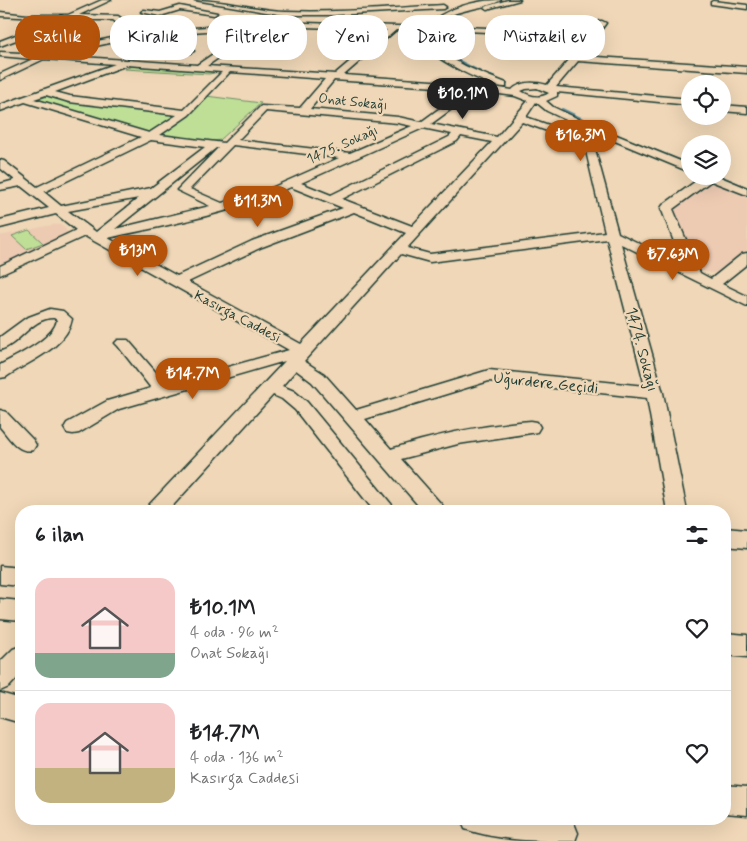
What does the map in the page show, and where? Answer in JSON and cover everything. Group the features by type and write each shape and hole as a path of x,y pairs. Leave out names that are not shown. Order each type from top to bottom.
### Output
{"street":[{"path":"75,15 108,0"},
{"path":"198,0 284,13 334,13 443,7"},
{"path":"236,5 252,0"},
{"path":"420,0 456,11"},
{"path":"446,15 492,0"},
{"path":"485,32 441,32 450,20 462,14 517,0"},
{"path":"713,3 747,7"},
{"path":"284,13 308,5"},
{"path":"144,12 160,14 178,6 224,16 198,18"},
{"path":"413,15 417,10"},
{"path":"0,11 15,15"},
{"path":"388,18 392,18"},
{"path":"388,27 398,28"},
{"path":"304,110 335,76 394,28"},
{"path":"0,44 15,38"},
{"path":"0,54 15,55"},
{"path":"1,76 35,60"},
{"path":"100,60 200,67 226,73"},
{"path":"200,67 210,60"},
{"path":"451,60 509,87 519,87 561,75"},
{"path":"468,60 519,87 536,99 600,94"},
{"path":"555,99 553,85 573,60"},
{"path":"604,60 747,70"},
{"path":"0,108 129,62"},
{"path":"111,69 335,76 451,85 519,87 555,99 623,134 681,157"},
{"path":"35,192 150,137 186,113 226,73"},
{"path":"478,74 493,73"},
{"path":"476,86 486,83 478,74"},
{"path":"561,75 574,86 600,94 626,98"},
{"name":"1475. Sokağı","path":"90,234 191,216 272,191 424,124 476,86"},
{"path":"519,87 522,114"},
{"path":"47,92 69,98 186,113"},
{"path":"522,114 555,99 572,95 681,103"},
{"path":"162,505 536,99 555,99 605,134 681,165"},
{"path":"25,100 150,137 213,145 229,144 352,156"},
{"name":"Onat Sokağı","path":"229,144 264,108 304,110 424,124 498,140"},
{"path":"731,108 747,109"},
{"path":"522,114 582,140 605,134"},
{"path":"332,199 453,139 459,132"},
{"name":"1474. Sokağı","path":"582,140 591,151 655,393 676,505"},
{"path":"221,207 183,190 229,144"},
{"path":"0,271 90,234 156,191 213,145"},
{"name":"Kasırga Caddesi","path":"0,163 57,210 90,234 176,282 298,356 430,505"},
{"path":"731,177 747,183"},
{"path":"0,187 22,182"},
{"path":"291,183 413,232"},
{"path":"694,276 668,208 697,185"},
{"path":"730,185 747,192"},
{"path":"0,224 57,210 156,191"},
{"path":"176,282 257,244 354,208"},
{"path":"396,250 430,258 612,235 747,302"},
{"path":"712,285 747,257"},
{"path":"0,345 42,315 55,313 65,319 64,328 50,342 11,364 0,373"},
{"path":"123,343 162,392"},
{"path":"73,428 113,405 298,356"},
{"name":"Uğurdere Geçidi","path":"352,417 489,375 655,393"},
{"path":"270,387 282,391 295,400 380,505"},
{"path":"0,416 27,445"},
{"path":"387,457 466,434 531,428"},
{"path":"731,538 747,539"},
{"path":"0,575 15,576"},
{"path":"0,609 15,610"},
{"path":"731,645 747,646"},
{"path":"0,679 15,663"},
{"path":"0,705 15,709"},
{"path":"731,800 747,801"},
{"path":"520,825 564,831"}],"shaded area":[{"path":"702,185 720,185 747,197 747,250 717,272 712,273 699,270 671,209"},
{"path":"52,225 62,225 72,238 0,270 0,236"}],"green space":[{"path":"132,66 219,72 209,74 125,69"},
{"path":"48,96 178,114 148,133 36,100"},
{"path":"206,96 261,103 220,140 208,142 158,134"},
{"path":"29,230 43,243 26,249 12,236"}],"waterway":[{"path":"491,3 509,0"},
{"path":"465,10 442,22 433,35 441,48 447,53 481,72"},
{"path":"491,76 507,84"},
{"path":"562,109 614,134 681,161"},
{"path":"731,181 747,188"}]}
